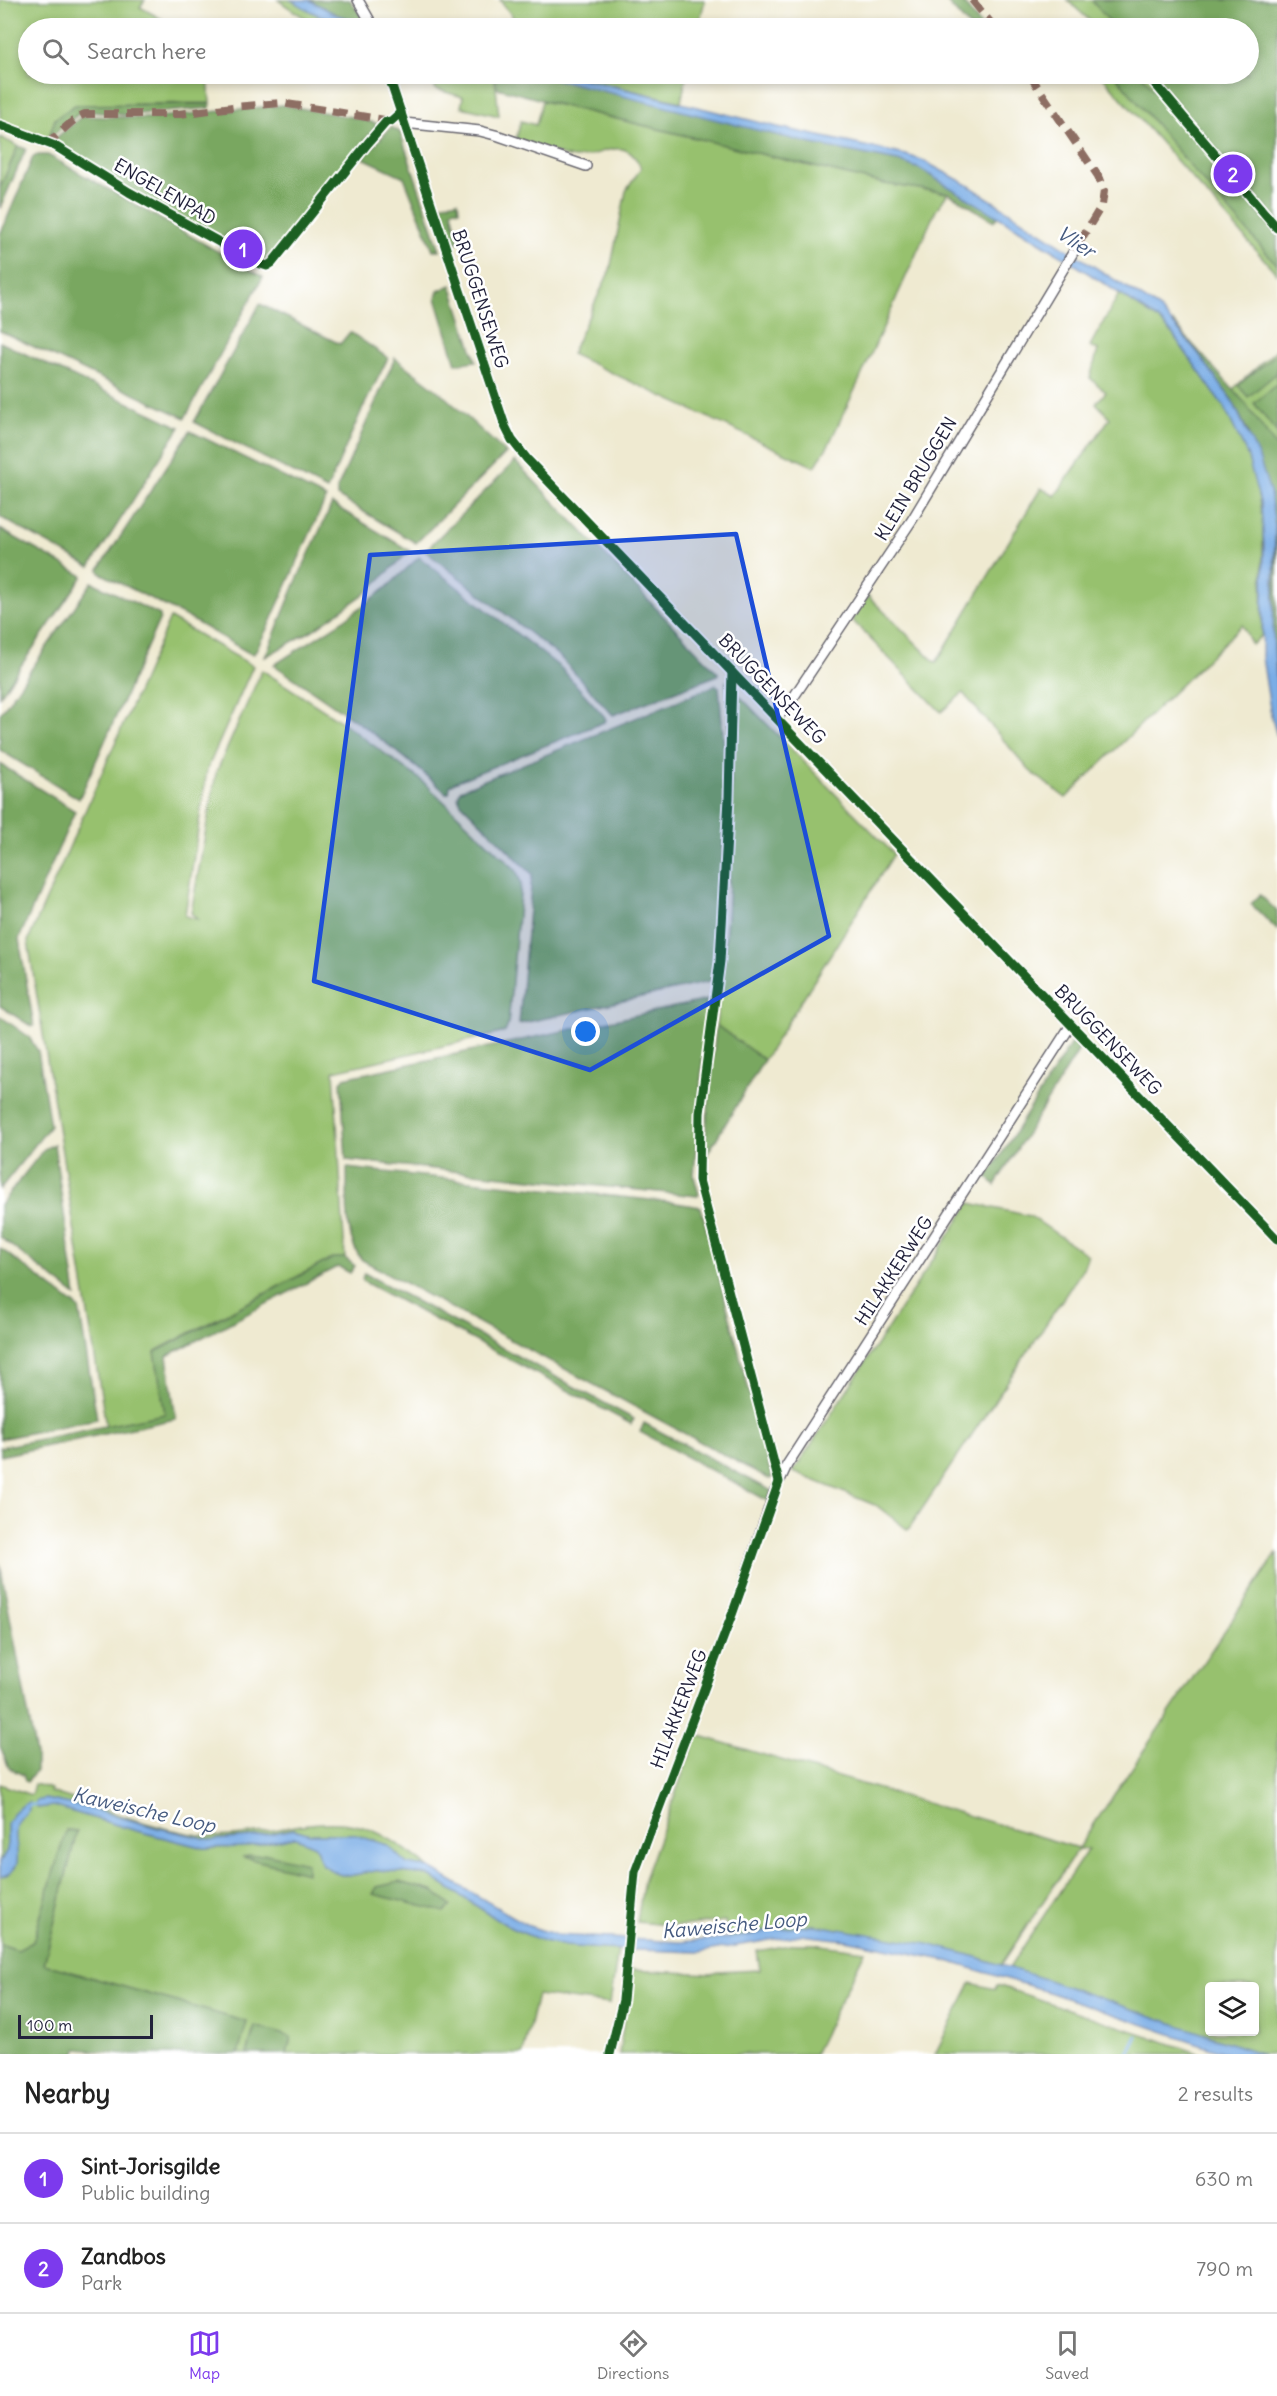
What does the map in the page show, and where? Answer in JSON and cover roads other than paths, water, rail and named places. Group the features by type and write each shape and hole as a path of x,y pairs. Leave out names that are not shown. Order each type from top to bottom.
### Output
{"street":[{"path":"358,0 368,18"},
{"name":"BRUGGENSEWEG","path":"391,84 501,415 512,441 1277,1239"},
{"path":"391,121 401,112"},
{"path":"404,123 489,133 586,166"},
{"name":"KLEIN BRUGGEN","path":"776,718 787,707 912,520 1074,251"},
{"name":"HILAKKERWEG","path":"610,2054 623,2000 635,1872 733,1612 774,1493 787,1465 1071,1025"}],"water":[{"path":"291,0 309,0 337,15 348,18 326,18"},
{"path":"575,84 605,84 922,160 968,185 1160,309 1198,353 1233,402 1259,458 1270,492 1275,525 1273,632 1277,737 1271,715 1262,657 1264,546 1261,506 1247,454 1224,407 1172,333 1158,319 1062,256 920,169 898,161 808,143"},
{"path":"45,1799 85,1807 158,1828 212,1840 253,1837 294,1829 310,1834 352,1834 387,1845 407,1864 430,1868 529,1926 557,1935 680,1942 746,1936 777,1929 815,1925 927,1944 1045,1979 1262,2054 1229,2054 1040,1989 944,1960 846,1940 800,1935 700,1952 566,1946 543,1941 511,1928 428,1875 380,1870 348,1876 338,1874 322,1865 315,1846 294,1837 244,1847 204,1848 53,1806 37,1808 36,1801"},
{"path":"29,1802 29,1810 17,1825 17,1863 9,1874 0,1877 0,1862 7,1850 7,1823 17,1809"}],"waterway":[{"name":"Kaweische Loop","path":"25,1806 39,1804"},
{"path":"1128,2054 1137,2036"}],"place":[{"name":"Zandbos","path":"1233,174"},
{"name":"Sint-Jorisgilde","path":"243,249"}],"water label":[{"name":"Vlier","path":"1076,242"}]}
